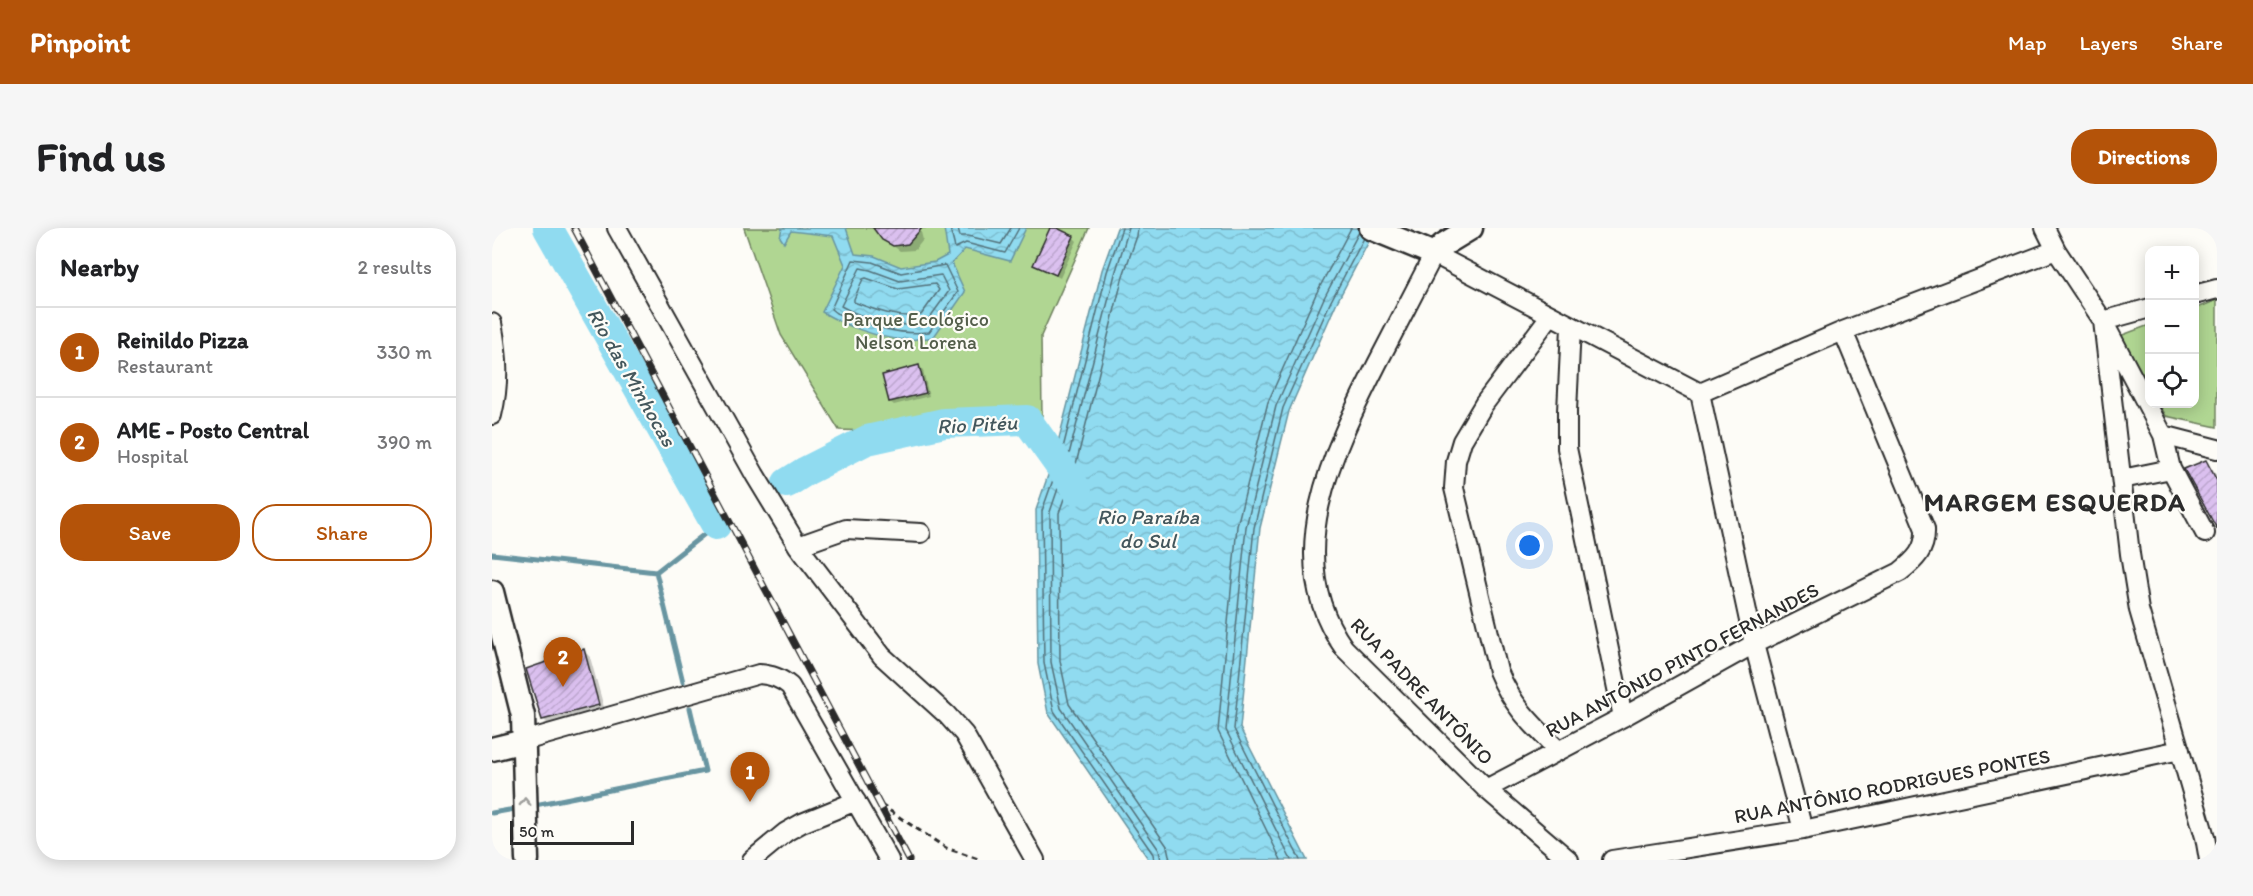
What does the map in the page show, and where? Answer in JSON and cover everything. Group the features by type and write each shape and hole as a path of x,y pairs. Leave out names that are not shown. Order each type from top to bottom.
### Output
{"main road":[{"path":"1376,230 1434,254 1443,245 1471,228"},
{"path":"492,592 498,635 523,716 527,860"},
{"path":"492,749 524,741"}],"street":[{"path":"617,228 755,475 798,546 882,656 939,707 964,734 1035,860"},
{"path":"2045,228 2056,250 2103,321 2163,435 2171,469 2205,533"},
{"path":"1700,393 1843,331 2056,250"},
{"path":"1434,254 1700,393"},
{"name":"RUA PADRE ANTÔNIO","path":"1434,254 1346,426 1330,467 1317,513 1314,564 1321,604 1331,630 1344,648 1486,789 1569,860"},
{"path":"2199,294 2217,289"},
{"path":"2103,321 2145,309"},
{"path":"1550,316 1484,404 1462,441 1456,461 1454,488 1498,671 1508,695 1521,712 1558,750"},
{"path":"2103,321 2130,554 2139,610 2205,837 2209,860"},
{"path":"492,323 498,359 498,376 492,414"},
{"path":"1571,327 1567,448 1623,717"},
{"name":"RUA ANTÔNIO PINTO FERNANDES","path":"1486,789 1623,717 1754,644 1900,572 1920,553 1926,540 1925,529 1843,331"},
{"path":"1700,393 1754,644 1803,830"},
{"path":"2163,435 2217,449"},
{"path":"2122,479 2171,469"},
{"path":"798,546 846,529 921,532"},
{"path":"524,741 759,674 782,679 790,686 856,801 883,855"},
{"name":"RUA ANTÔNIO RODRIGUES PONTES","path":"1612,860 1803,830 2180,750"},
{"path":"752,860 786,832 856,801"}],"path":[{"path":"880,806 946,848 981,860"}],"green space":[{"name":"Parque Ecológico Nelson Lorena","path":"744,228 1089,228 1041,336 1042,416 976,422 929,433 839,430 781,335"},
{"path":"2217,300 2217,427 2166,416 2161,408 2199,408 2199,307"},
{"path":"2145,327 2145,380 2120,336"}],"water":[{"path":"782,228 846,228 855,254 874,256 901,267 935,262 948,255 944,228 1026,228 1010,261 965,249 952,263 965,292 933,338 904,340 883,337 861,330 822,312 845,265 833,236 791,231 784,243 780,237"},
{"name":"Rio Paraíba do Sul","path":"1117,228 1376,228 1336,304 1289,411 1260,528 1240,728 1307,860 1149,860 1048,713 1038,664 1036,510 1054,458 1102,270"}],"building":[{"path":"873,228 922,228 908,244 893,246 882,240"},
{"path":"1050,228 1057,228 1074,236 1056,275 1033,265"},
{"path":"919,365 926,393 889,402 882,375"},
{"path":"2206,460 2217,481 2217,529 2184,469"},
{"path":"584,649 599,705 542,720 526,669"}],"waterway":[{"name":"Rio das Minhocas","path":"548,228 716,525"},
{"name":"Rio Pitéu","path":"787,483 867,440 944,423 1027,420 1077,490"},
{"path":"492,554 656,572 716,525"},
{"path":"656,572 683,682"},
{"path":"535,805 705,771 690,708"},
{"path":"492,813 515,809"}],"railway":[{"path":"574,228 909,860"}],"place":[{"name":"AME - Posto Central","path":"563,687"},
{"name":"Reinildo Pizza","path":"750,802"}],"district":[{"name":"MARGEM ESQUERDA","path":"2055,502"}]}
